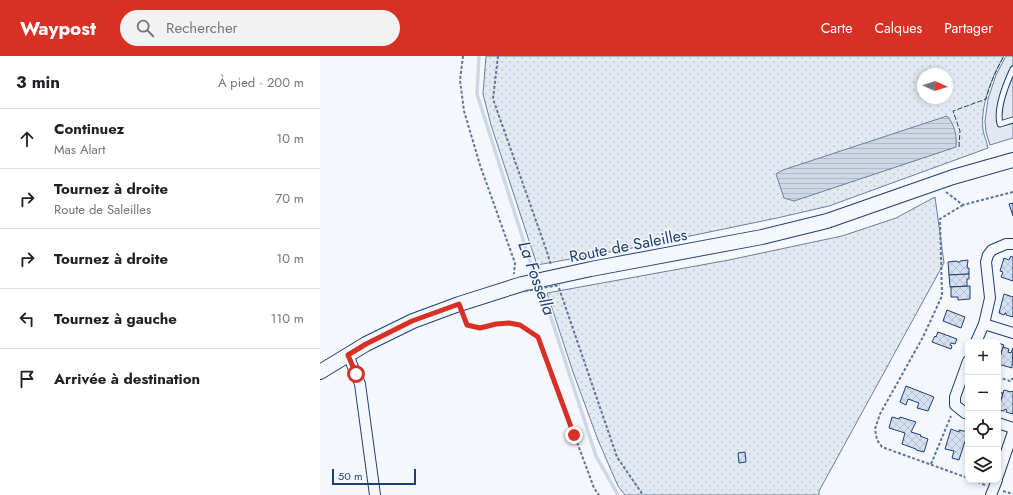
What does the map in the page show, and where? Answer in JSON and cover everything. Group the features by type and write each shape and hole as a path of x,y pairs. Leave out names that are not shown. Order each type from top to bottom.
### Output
{"main road":[{"name":"Route de Saleilles","path":"953,177 1013,151"},
{"name":"Route de Saleilles","path":"320,372 366,344 412,321 459,304 520,287 557,281 762,237 827,221 953,177 1013,160"}],"street":[{"path":"977,339 984,324 990,298 986,262 988,255 992,250 1006,244 1013,244"},
{"path":"984,324 1013,333"},
{"path":"348,355 360,384 375,495"},
{"path":"965,369 955,397 955,405 965,413"},
{"path":"1001,424 1013,428"},
{"path":"1001,467 1013,432"}],"lane":[{"path":"1013,69 1004,91 999,118 1000,124 1013,120"}],"path":[{"path":"463,56 460,80 464,111 480,164 515,263 520,287 557,281"},
{"path":"944,191 963,205"},
{"path":"965,477 882,447 877,440 875,429 880,414 923,337 942,296 940,219 963,205 1013,192"},
{"path":"459,304 467,325 480,328 496,324 509,323 520,325 538,337 594,488 599,495"},
{"path":"1001,378 1010,381 1013,379"},
{"path":"932,464 955,405"}],"shaded area":[{"path":"486,56 1004,56 991,82 983,111 983,130 988,148 829,206 632,248 537,265 491,125 483,94"},
{"path":"1006,56 1013,56 1013,138 990,145 986,132 985,121 988,99 996,75"},
{"path":"947,116 955,131 956,147 794,201 784,198 776,174 783,170"},
{"path":"935,197 944,263 819,491 819,495 625,495 618,486 598,440 573,372 547,293 729,260 842,236 896,218"}],"building":[{"path":"1013,203 1013,216 1009,204"},
{"path":"1011,256 1013,257 1013,281 1001,277 1003,272 1000,271 1004,258 1009,260"},
{"path":"968,260 967,268 969,268 969,274 949,275 948,262"},
{"path":"969,274 967,286 950,287 949,275"},
{"path":"970,286 970,299 958,300 958,297 951,297 951,287"},
{"path":"1004,294 1013,297 1013,317 1006,315 1006,313 1004,315 999,313"},
{"path":"947,310 965,317 961,328 943,321"},
{"path":"938,332 957,339 955,344 951,343 951,349 932,342"},
{"path":"1001,344 1004,345 1001,354"},
{"path":"1003,347 1009,349 1008,352 1011,353 1013,348 1012,368 1001,365 1001,354"},
{"path":"906,386 934,397 928,411 917,408 919,403 908,399 906,405 900,402"},
{"path":"1004,390 1013,392 1013,414 1006,412 1007,410 1005,409 1004,411 1001,410 1001,400"},
{"path":"892,417 899,419 900,417 916,422 911,432 928,439 924,452 902,444 905,433 889,428"},
{"path":"951,429 959,432 959,430 965,431 965,441 959,460 952,458 954,451 945,449"},
{"path":"745,452 746,462 739,463 738,453"}],"waterway":[{"name":"La Fossella","path":"479,56 477,94 535,277"},
{"name":"La Fossella","path":"538,283 543,293 596,456 618,495"}],"fence":[{"path":"959,147 960,131 953,111 986,99 989,88 1004,56"}],"route":[{"path":"356,374 348,355 366,344 412,321 459,304 467,325 480,328 496,324 509,323 520,325 538,337 574,435"}]}
